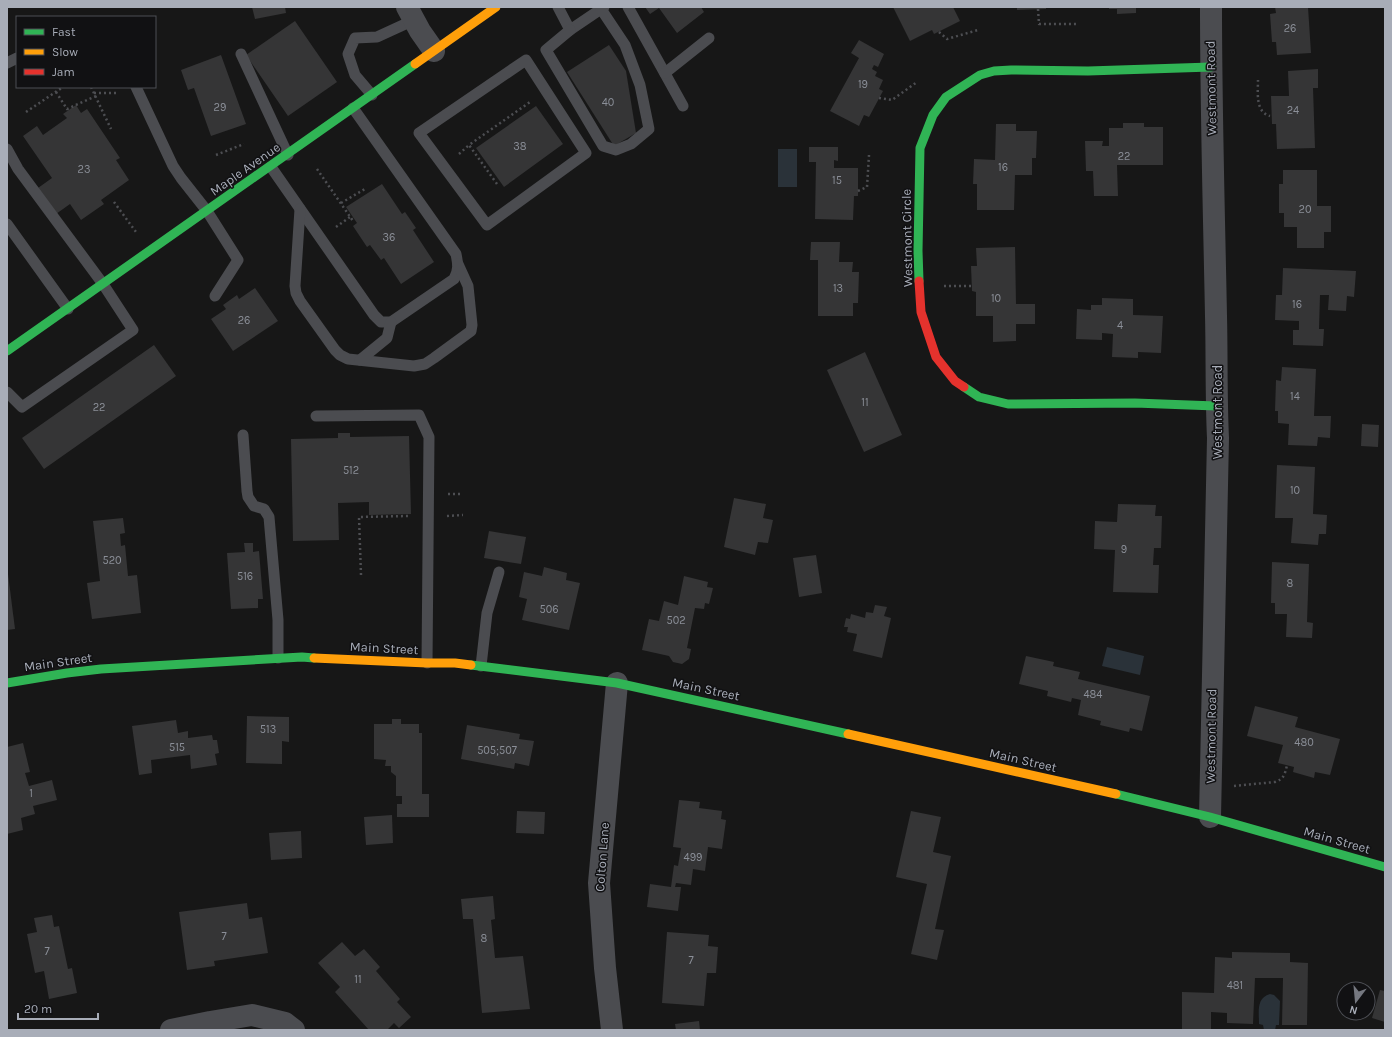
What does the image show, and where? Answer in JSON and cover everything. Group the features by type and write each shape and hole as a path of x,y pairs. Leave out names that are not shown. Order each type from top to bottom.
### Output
{"main road":[{"name":"Maple Avenue","path":"8,347 68,309 496,7"},
{"name":"Westmont Circle","path":"1211,67 1088,71 1011,70 994,71 980,75 946,97 933,115 920,148 918,251 921,312 928,338 936,357 955,381 979,397 1008,404 1135,403 1216,406"},
{"name":"Main Street","path":"7,682 101,669 302,657 455,663 617,683 1034,776 1210,818 1385,867"}],"street":[{"name":"Westmont Road","path":"1210,818 1218,438 1216,406 1217,336 1211,7"},
{"path":"411,14 420,31 434,51"},
{"name":"Colton Lane","path":"612,1030 605,968 599,883 617,683"},
{"path":"171,1030 252,1015 285,1023 294,1030"}],"lane":[{"path":"558,7 570,30"},
{"path":"628,7 683,106"},
{"path":"603,8 625,45 640,85 649,130 631,144 616,150 603,146 546,50 570,30 603,8"},
{"path":"372,95 355,75 348,54 355,38 377,37 411,14"},
{"path":"665,72 709,38"},
{"path":"241,54 288,155"},
{"path":"7,63 16,58"},
{"path":"526,60 586,153 487,225 420,133 506,74 526,60"},
{"path":"136,88 173,166 207,211 238,260 215,296"},
{"path":"300,209 295,286 296,294 340,355 348,359 414,366 425,364 471,331 472,325 468,286 458,263 456,254 353,108"},
{"path":"7,149 18,169 103,284 133,330 22,407 7,392"},
{"path":"271,167 374,315 382,322 391,322 454,279 458,272 458,263"},
{"path":"7,224 68,309"},
{"path":"360,360 387,338 391,322"},
{"path":"316,416 419,415 429,437 427,663"},
{"path":"243,435 248,497 254,506 264,509 269,517 278,620 278,658"},
{"path":"481,666 487,613 498,572"}],"path":[{"path":"1038,9 1039,24 1076,24"},
{"path":"939,32 947,39 978,30"},
{"path":"1258,80 1258,102 1260,108 1265,115 1270,116"},
{"path":"879,98 892,100 917,82"},
{"path":"26,112 62,88"},
{"path":"92,88 111,129"},
{"path":"56,92 66,109 96,96"},
{"path":"496,184 469,146 531,102"},
{"path":"216,155 244,144"},
{"path":"858,191 867,188 869,155"},
{"path":"317,169 353,221"},
{"path":"341,203 365,189"},
{"path":"114,202 150,251"},
{"path":"441,516 463,515"},
{"path":"361,575 359,517 413,516"},
{"path":"1228,786 1275,782 1281,780 1285,776 1288,765"}],"shaded area":[{"path":"778,149 797,149 797,187 778,187"},
{"path":"1107,647 1144,656 1140,675 1102,666"},
{"path":"1270,994 1274,995 1280,1001 1279,1025 1276,1025 1275,1030 1264,1030 1263,1025 1259,1024 1259,1006 1262,999"}],"building":[{"path":"252,7 285,7 286,13 255,19"},
{"path":"645,7 701,7 704,12 677,33 659,8 650,14"},
{"path":"893,7 953,7 960,21 934,34 932,30 910,41"},
{"path":"1017,7 1046,7 1046,9 1017,10"},
{"path":"1109,7 1136,7 1136,13 1117,14 1117,9 1109,9"},
{"path":"1275,7 1308,7 1311,53 1277,55 1276,42 1272,42 1270,14 1276,13"},
{"path":"295,21 337,82 288,116 246,55"},
{"path":"859,40 884,54 878,67 874,65 872,69 877,72 875,76 883,80 879,89 883,91 869,117 864,115 859,126 830,111 859,58 851,53"},
{"path":"609,45 626,71 636,133 614,146 567,72"},
{"path":"221,55 246,124 211,136 194,88 188,90 181,70"},
{"path":"1318,69 1318,88 1313,88 1315,148 1277,149 1276,124 1272,124 1271,96 1289,96 1288,71"},
{"path":"76,105 81,113 87,109 120,158 116,160 129,180 101,200 104,204 81,220 70,204 56,214 38,188 52,178 23,136 37,126 43,135 67,118 63,114"},
{"path":"536,106 563,144 504,187 476,148"},
{"path":"1123,123 1144,123 1144,127 1163,127 1163,165 1117,165 1118,196 1094,196 1093,171 1086,171 1085,141 1103,141 1102,146 1109,146 1109,128 1123,128"},
{"path":"996,124 1016,124 1016,131 1037,131 1036,158 1032,158 1032,175 1015,175 1014,210 977,210 977,184 973,184 974,159 995,160"},
{"path":"809,147 838,147 838,161 834,160 834,168 858,168 858,196 854,196 853,220 815,219 816,162 809,162"},
{"path":"1283,170 1317,170 1317,206 1331,206 1331,232 1324,232 1324,248 1297,248 1297,227 1284,227 1284,213 1279,213 1279,184 1283,184"},
{"path":"382,184 402,214 405,212 416,228 413,230 434,262 401,284 384,258 381,260 370,245 367,247 353,226 357,223 346,207"},
{"path":"811,242 840,242 839,262 853,262 852,272 859,272 858,303 853,303 853,316 818,316 818,260 810,260"},
{"path":"1015,247 1016,304 1035,304 1035,324 1016,324 1016,341 993,342 993,316 976,316 976,292 972,291 971,266 977,266 976,248"},
{"path":"1283,268 1356,271 1354,297 1347,296 1346,311 1328,310 1329,295 1320,295 1319,329 1324,329 1323,346 1293,345 1293,330 1299,330 1299,321 1275,320 1276,295 1282,295"},
{"path":"255,288 278,321 233,351 211,319 226,309 223,305 237,295 239,299"},
{"path":"1102,298 1133,299 1133,315 1163,316 1161,353 1138,352 1138,358 1112,357 1113,334 1102,333 1102,340 1076,339 1077,309 1091,310 1091,305 1102,305"},
{"path":"154,345 176,376 44,469 22,438"},
{"path":"865,352 902,435 864,452 827,370"},
{"path":"1282,367 1316,369 1314,416 1331,416 1330,438 1318,437 1317,446 1288,445 1289,424 1278,423 1278,411 1275,411 1276,380 1281,381"},
{"path":"1362,424 1379,425 1378,447 1361,446"},
{"path":"338,433 350,433 350,437 409,436 411,514 369,515 369,502 338,503 339,540 293,541 291,439 338,438"},
{"path":"1277,465 1315,467 1313,514 1327,515 1326,534 1319,534 1318,545 1291,543 1293,518 1275,518"},
{"path":"734,498 766,504 763,518 773,520 768,543 758,542 755,555 724,547"},
{"path":"1118,504 1156,505 1155,516 1162,516 1161,548 1154,548 1153,565 1159,565 1158,593 1113,592 1115,550 1094,549 1095,521 1117,522"},
{"path":"123,518 125,533 120,534 121,546 125,545 128,576 137,575 141,613 92,619 87,583 100,581 93,521"},
{"path":"489,531 526,537 521,564 484,558"},
{"path":"244,543 253,543 253,552 259,551 263,599 258,599 258,608 231,609 227,553 245,552"},
{"path":"816,555 822,593 799,597 793,558"},
{"path":"1272,562 1309,564 1307,622 1313,623 1312,638 1286,637 1287,614 1275,614 1275,603 1271,603"},
{"path":"544,567 567,573 566,580 580,583 569,630 522,620 527,599 519,597 524,572 542,576"},
{"path":"7,574 15,629 7,630"},
{"path":"684,576 708,582 707,587 713,588 709,604 705,603 704,609 695,608 687,648 691,649 689,659 682,664 673,662 669,656 642,650 649,619 659,621 664,601 678,605"},
{"path":"875,605 887,607 884,616 891,618 882,658 853,651 857,634 847,632 848,627 844,627 846,618 850,619 851,614 865,618 866,612 873,613"},
{"path":"1026,656 1054,662 1053,666 1080,672 1078,679 1150,696 1142,731 1130,728 1129,732 1100,725 1101,721 1078,715 1081,700 1072,698 1071,702 1047,696 1048,691 1019,684"},
{"path":"1255,706 1298,717 1295,727 1340,739 1330,775 1315,772 1314,778 1293,772 1294,767 1278,763 1283,745 1247,736"},
{"path":"247,716 289,717 289,742 282,741 282,764 246,763"},
{"path":"392,719 401,719 401,724 419,724 419,733 422,733 422,794 429,794 429,817 397,817 397,804 402,804 402,796 396,796 396,776 391,772 391,766 385,766 386,760 374,759 374,724 392,724"},
{"path":"176,720 178,733 188,731 188,738 212,735 213,740 217,740 219,753 215,754 217,765 191,769 190,755 151,760 152,773 139,775 132,726"},
{"path":"467,725 520,734 519,739 534,741 529,766 515,763 514,769 461,759"},
{"path":"23,743 30,772 25,773 29,786 52,780 57,800 33,806 35,814 21,818 23,830 7,834 7,747"},
{"path":"679,800 700,802 699,808 722,811 721,819 726,820 722,849 708,847 705,871 693,869 691,885 676,883 675,887 681,887 678,911 647,907 650,884 671,887 674,865 678,866 681,848 673,847"},
{"path":"517,811 545,812 544,834 516,833"},
{"path":"911,811 941,817 933,852 951,856 935,929 944,930 937,960 911,954 927,884 896,877"},
{"path":"392,815 393,843 366,845 364,817"},
{"path":"301,831 302,858 271,860 269,833"},
{"path":"493,896 495,919 491,920 495,958 523,956 530,1009 482,1013 473,919 463,919 461,899"},
{"path":"247,903 249,919 262,917 268,953 214,961 215,966 187,970 179,912"},
{"path":"52,915 54,927 59,926 68,969 72,968 77,993 49,999 44,971 35,973 27,934 37,932 34,918"},
{"path":"667,932 709,935 708,946 718,947 716,973 707,973 704,1006 662,1003"},
{"path":"342,942 355,956 364,949 380,967 376,971 400,999 397,1002 411,1017 399,1028 394,1023 387,1030 369,1030 335,992 340,987 318,963"},
{"path":"1232,952 1290,953 1290,962 1308,963 1307,1025 1282,1025 1283,978 1255,978 1253,1024 1227,1023 1227,1013 1211,1012 1211,1030 1182,1030 1182,992 1214,993 1215,957 1232,958"},
{"path":"1380,990 1385,991 1385,1022 1376,1019 1376,1004"},
{"path":"699,1021 700,1030 676,1030 675,1024"}],"traffic: fast":[{"path":"7,351 415,64"},
{"path":"919,281 918,251 920,148 933,115 946,97 980,75 994,71 1088,71 1211,67"},
{"path":"964,387 979,397 1008,404 1135,403 1216,406"},
{"path":"7,683 101,669 302,657 314,658"},
{"path":"471,665 617,683 848,734"},
{"path":"1116,794 1210,817 1385,867"}],"traffic: slow":[{"path":"415,64 496,7"},
{"path":"314,658 455,663 471,665"},
{"path":"848,734 1116,794"}],"traffic: jam":[{"path":"919,281 921,312 936,357 955,381 964,387"}]}
